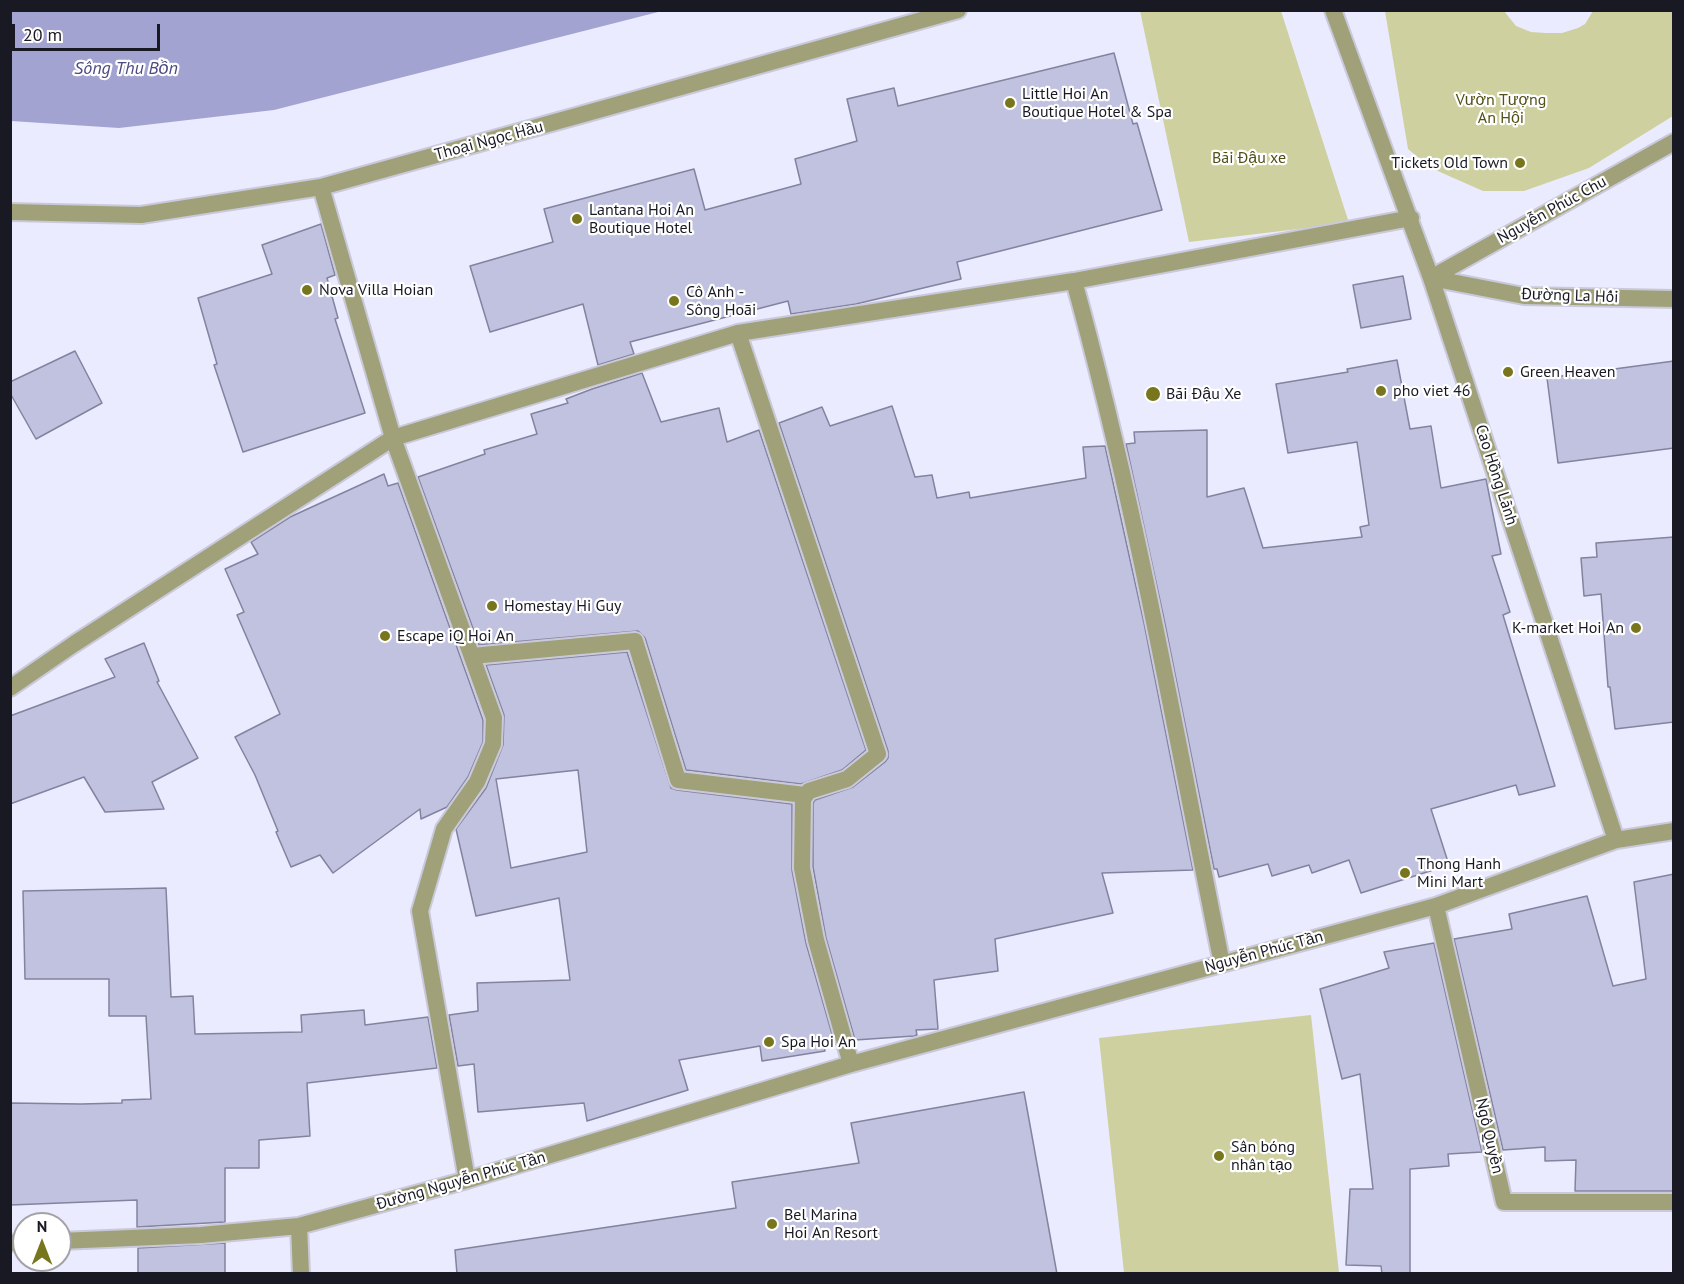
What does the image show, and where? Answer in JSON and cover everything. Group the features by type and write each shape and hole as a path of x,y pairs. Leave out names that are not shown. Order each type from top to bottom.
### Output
{"street":[{"name":"Thoại Ngọc Hầu","path":"10,212 141,215 321,187 958,10"},
{"name":"Cao Hồng Lãnh","path":"1333,10 1411,218 1616,840"},
{"name":"Nguyễn Phúc Chu","path":"1431,278 1674,142"},
{"path":"321,187 393,438 494,718 493,744 477,782 444,829 420,911 467,1180"},
{"path":"10,688 74,644 393,438 738,333 1074,281 1411,218"},
{"name":"Đường La Hối","path":"1431,278 1524,296 1674,299"},
{"path":"1074,281 1100,376 1122,472 1222,964"},
{"path":"738,333 878,754 847,779 809,790 803,799 802,868 816,940 851,1064"},
{"path":"472,656 635,641 678,780 805,795"},
{"name":"Nguyễn Phúc Tần","path":"851,1064 1436,906 1616,840 1674,831"},
{"name":"Ngô Quyền","path":"1436,906 1504,1202 1674,1202"},
{"name":"Đường Nguyễn Phúc Tần","path":"72,1240 201,1234 298,1226 467,1180 851,1064"},
{"path":"298,1226 301,1274"}],"green space":[{"name":"Bãi Đậu xe","path":"1140,11 1281,11 1349,223 1189,242"},
{"name":"Vườn Tượng An Hội","path":"1385,11 1504,11 1516,26 1531,32 1562,33 1585,24 1593,11 1673,11 1673,116 1589,168 1524,191 1483,191 1431,168 1408,149"},
{"name":"Sân bóng nhân tạo","path":"1311,1015 1339,1273 1124,1273 1099,1038"}],"water":[{"name":"Sông Thu Bồn","path":"10,11 662,11 274,110 119,128 11,121"}],"building":[{"path":"1114,53 1133,124 1137,123 1162,210 957,262 961,279 856,304 791,314 788,301 630,342 634,354 598,365 583,304 490,332 470,266 553,242 544,209 694,169 705,210 801,184 795,159 857,141 847,99 894,88 898,106"},
{"path":"321,224 335,275 327,278 338,318 335,319 365,413 243,452 214,365 217,364 198,298 272,274 262,245"},
{"path":"1403,276 1411,319 1361,328 1353,285"},
{"path":"75,351 102,403 36,439 10,393 10,382"},
{"path":"1397,360 1410,429 1431,426 1441,488 1486,479 1501,554 1492,556 1510,612 1503,615 1555,786 1519,795 1516,785 1431,809 1449,865 1361,893 1349,860 1312,873 1309,865 1272,876 1268,864 1219,877 1217,869 1214,869 1126,444 1135,443 1134,432 1207,430 1207,497 1244,488 1263,548 1362,537 1360,527 1369,525 1357,442 1288,453 1276,384 1348,372 1347,369"},
{"path":"1674,361 1674,448 1558,463 1547,378"},
{"path":"642,373 661,422 719,408 727,442 759,430 866,750 842,770 801,784 686,770 645,638 638,631 479,645 418,477 485,454 484,450 537,434 531,414 568,403 566,399"},
{"path":"892,406 915,477 932,475 937,498 969,492 970,498 1086,478 1083,447 1105,446 1144,623 1193,870 1102,873 1113,913 995,939 998,971 934,980 938,1029 916,1030 917,1035 914,1036 855,1040 826,938 813,867 813,803 815,800 853,787 885,762 888,758 888,751 779,423 822,407 830,426"},
{"path":"384,474 388,486 398,483 483,720 483,742 468,777 447,807 421,819 420,809 333,873 320,855 291,867 255,775 235,737 280,714 237,615 244,612 225,569 258,554 251,542 290,517"},
{"path":"1674,537 1674,722 1615,729 1610,687 1608,687 1601,594 1584,596 1581,558 1597,557 1596,543"},
{"path":"144,643 159,681 157,682 198,758 152,782 164,809 105,812 84,777 10,804 10,716 115,677 105,659"},
{"path":"627,652 671,788 792,804 792,870 806,943 834,1041 823,1041 825,1051 762,1061 760,1046 679,1060 688,1090 587,1121 584,1103 478,1112 474,1064 458,1066 449,1015 478,1011 477,983 570,980 559,898 476,916 456,829 486,788 503,745 504,715 486,665","holes":["578,770 587,852 511,868 496,779"]},
{"path":"1674,874 1674,1191 1575,1191 1576,1160 1545,1161 1545,1147 1503,1150 1454,939 1512,929 1509,914 1587,896 1613,986 1646,979 1634,882"},
{"path":"166,888 171,997 193,996 195,1034 302,1032 301,1015 364,1010 365,1025 428,1017 437,1068 307,1083 310,1136 259,1140 259,1168 225,1168 225,1222 137,1227 137,1200 10,1205 10,1103 122,1103 122,1100 151,1099 146,1016 109,1016 109,979 25,979 23,891"},
{"path":"1434,943 1482,1152 1448,1154 1449,1166 1410,1169 1410,1274 1382,1274 1381,1266 1346,1265 1350,1189 1373,1189 1360,1074 1342,1079 1320,989 1389,968 1384,952"},
{"path":"1024,1092 1057,1274 457,1274 455,1250 736,1208 732,1182 859,1163 851,1123"},
{"path":"225,1243 225,1274 138,1274 138,1248"}],"place":[{"name":"Little Hoi An Boutique Hotel & Spa","path":"1010,103"},
{"name":"Tickets Old Town","path":"1520,163"},
{"name":"Lantana Hoi An Boutique Hotel","path":"577,219"},
{"name":"Nova Villa Hoian","path":"307,290"},
{"name":"Cô Anh - Sông Hoāi","path":"674,301"},
{"name":"Green Heaven","path":"1508,372"},
{"name":"pho viet 46","path":"1381,391"},
{"name":"Bãi Đậu Xe","path":"1153,394"},
{"name":"Homestay Hi Guy","path":"492,606"},
{"name":"K-market Hoi An","path":"1636,628"},
{"name":"Escape iQ Hoi An","path":"385,636"},
{"name":"Thong Hanh Mini Mart","path":"1405,873"},
{"name":"Spa Hoi An","path":"769,1042"},
{"name":"Sân bóng nhân tạo","path":"1219,1156"},
{"name":"Bel Marina Hoi An Resort","path":"772,1224"}]}
